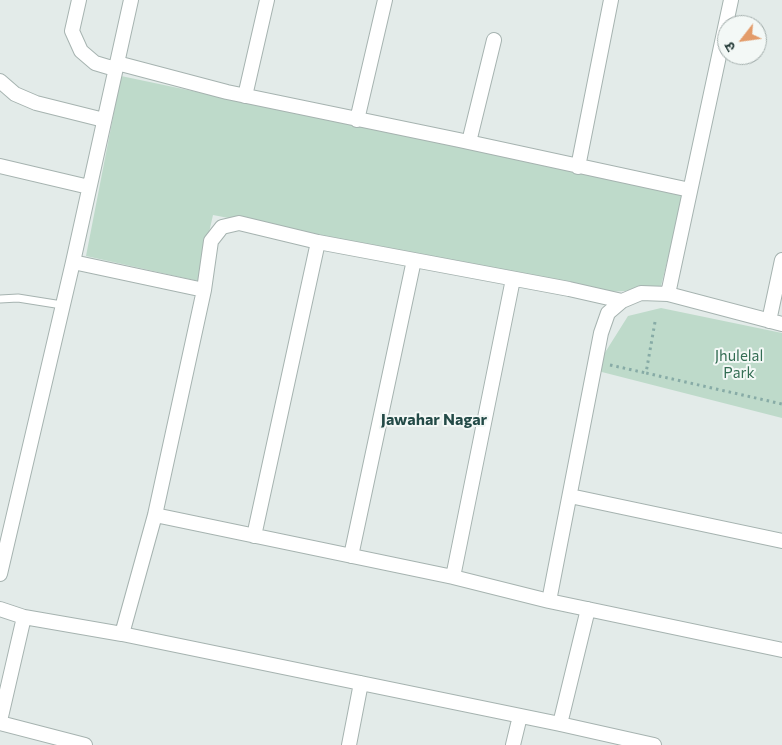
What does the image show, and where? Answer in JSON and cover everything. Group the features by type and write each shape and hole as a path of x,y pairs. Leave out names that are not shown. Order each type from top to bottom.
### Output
{"street":[{"path":"79,0 72,31 81,51 95,63 690,190"},
{"path":"0,574 131,0"},
{"path":"245,96 267,0"},
{"path":"357,120 385,0"},
{"path":"578,166 612,0"},
{"path":"668,294 731,0"},
{"path":"469,142 494,40"},
{"path":"0,81 14,94 36,104 104,120"},
{"path":"0,166 89,187"},
{"path":"122,634 155,514 204,290 211,241 222,227 239,223 318,242 622,301"},
{"path":"254,536 318,242"},
{"path":"351,556 414,260"},
{"path":"549,600 601,333 608,313 622,301 641,293 668,294 775,322 782,260"},
{"path":"72,262 204,290"},
{"path":"453,577 513,279"},
{"path":"570,496 782,541"},
{"path":"155,514 453,577 588,609 782,650"},
{"path":"0,609 24,617 122,634 654,745"},
{"path":"560,724 588,609"},
{"path":"24,617 0,722 85,745"},
{"path":"349,745 361,683"},
{"path":"513,745 520,716"}],"lane":[{"path":"0,299 18,298 62,305"}],"path":[{"path":"646,373 655,322"},
{"path":"596,362 782,404"}],"green space":[{"path":"121,76 684,194 661,286 608,291 213,215 198,281 86,256"},
{"name":"Jhulelal Park","path":"661,308 782,333 782,418 594,370 628,316"}],"district":[{"name":"Jawahar Nagar","path":"434,420"}]}
